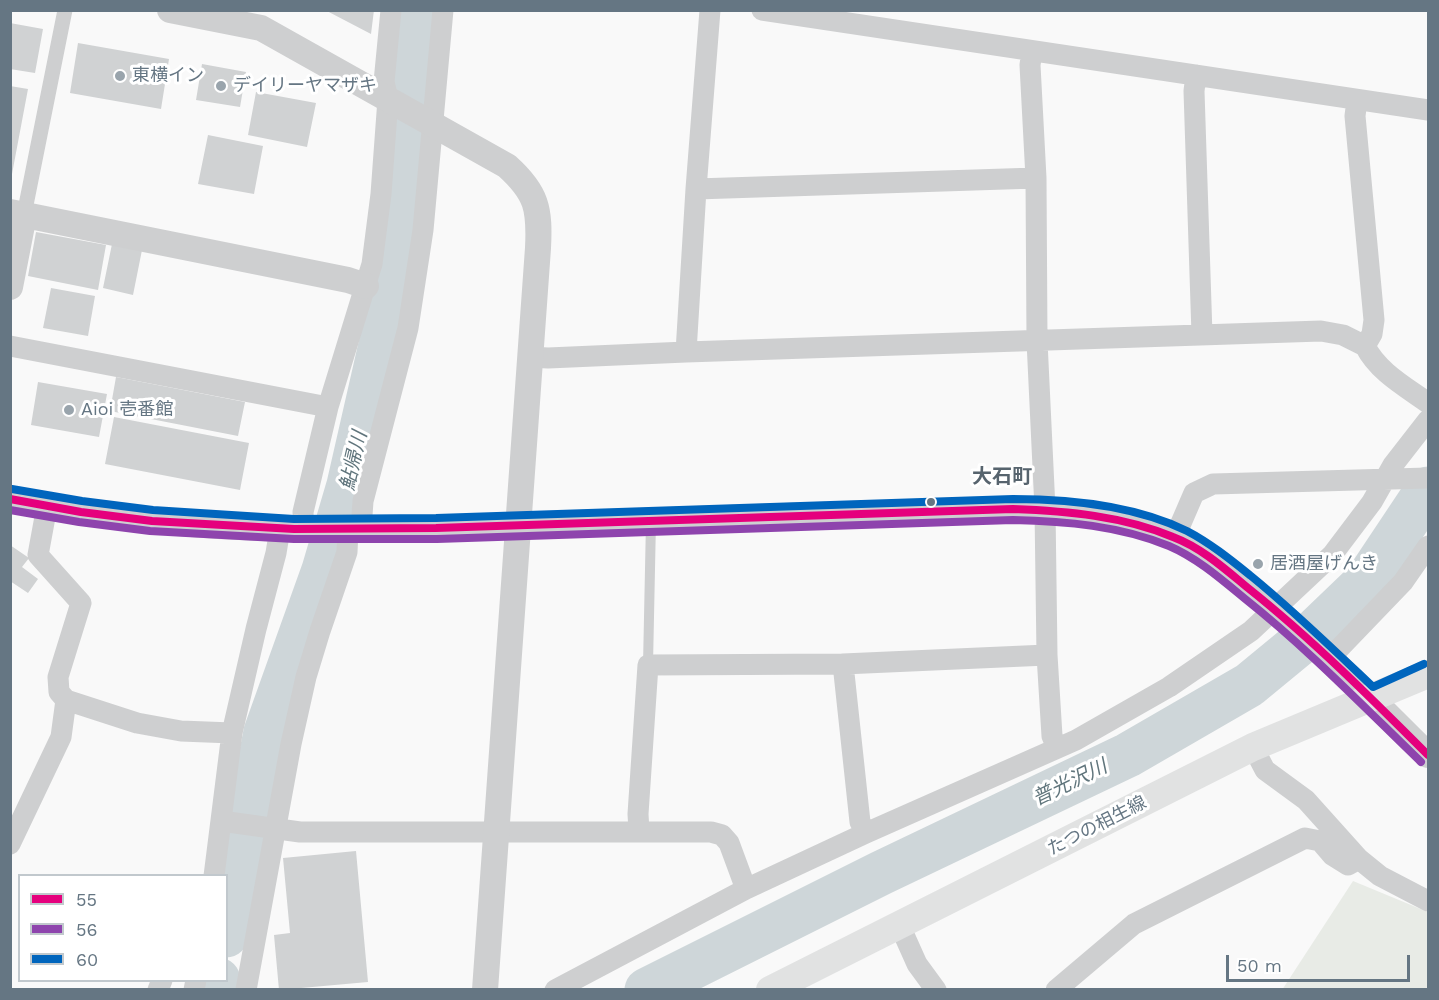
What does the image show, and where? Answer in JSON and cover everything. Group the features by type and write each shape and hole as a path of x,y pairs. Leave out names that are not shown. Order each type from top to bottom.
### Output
{"main road":[{"name":"たつの相生線","path":"770,990 1253,747 1428,674"}],"street":[{"path":"10,286 17,213 66,10"},
{"path":"170,10 261,24 429,124 507,166 524,184 536,202 539,217 539,240 485,990"},
{"path":"214,874 226,821 232,734 256,628 276,553 300,530 328,407 372,264 390,101 384,82 391,10"},
{"path":"246,990 271,828 306,677 347,552 350,530 363,501 408,328 423,230 429,124 443,10"},
{"path":"686,352 696,189 711,10"},
{"path":"762,10 1428,110"},
{"path":"1032,51 1030,65 1036,178 1047,655 1052,736 1058,748"},
{"path":"1196,75 1194,91 1202,334"},
{"path":"1357,100 1355,116 1374,320 1372,334 1365,346"},
{"path":"696,189 1036,178"},
{"path":"17,213 348,280 366,286"},
{"path":"530,357 1322,331 1343,335 1365,346 1371,358 1380,367 1428,403"},
{"path":"10,346 328,407"},
{"path":"555,990 746,889 1076,740 1169,687 1251,631 1332,555 1393,479 1393,465 1428,420"},
{"path":"1175,537 1194,493 1213,484 1428,478"},
{"path":"10,499 164,523 300,530 517,526 1013,508 1045,509 1097,516 1146,527 1175,537 1216,562 1275,609 1428,755"},
{"path":"47,506 38,555 81,603 58,677 59,692 66,700 137,723 181,730 232,734"},
{"path":"1329,659 1403,582 1428,546"},
{"path":"639,831 638,814 648,665 843,664 1047,655"},
{"path":"843,664 861,822 866,833"},
{"path":"10,844 61,737 66,700"},
{"path":"1253,747 1265,770 1306,800 1359,859 1380,876 1428,901"},
{"path":"226,821 300,832 711,832 722,836 729,843 746,889"},
{"path":"1056,990 1134,924 1305,837 1320,841 1332,855 1348,865 1359,859"},
{"path":"900,926 917,963 936,990"}],"lane":[{"path":"648,665 651,521"}],"shaded area":[{"path":"1353,881 1428,912 1428,989 1282,990"}],"building":[{"path":"325,10 374,10 371,34"},
{"path":"10,23 43,29 35,73 10,69"},
{"name":"東横イン","path":"78,43 169,59 161,109 70,93"},
{"name":"デイリーヤマザキ","path":"202,64 246,72 240,107 196,100"},
{"path":"10,86 28,89 12,174 10,174"},
{"path":"256,92 316,103 307,147 248,135"},
{"path":"208,135 263,146 254,194 198,184"},
{"path":"36,232 106,245 98,290 28,276"},
{"path":"112,244 142,250 133,295 103,288"},
{"path":"51,288 95,296 88,336 43,328"},
{"path":"116,377 245,402 238,436 110,411"},
{"name":"Aioi 壱番館","path":"38,382 107,394 99,437 31,425"},
{"path":"114,417 249,443 240,490 105,464"},
{"path":"10,545 29,558 22,567 38,579 28,593 10,581"},
{"path":"356,851 368,982 279,990 274,935 290,933 283,858"}],"waterway":[{"name":"鮎帰川","path":"228,925 266,732 324,570 349,485 396,279 416,10"},
{"name":"普光沢川","path":"647,990 881,873 1128,755 1249,685 1317,629 1366,582 1428,489"},
{"name":"鮎帰川","path":"216,990 218,982"}],"transit line":[{"name":"60","path":"12,489 153,510 294,519 436,518 1013,499 1080,502 1146,515 1167,522 1204,541 1283,603 1373,687 1424,664"},
{"name":"55","path":"10,499 81,512 152,521 294,529 436,528 1013,509 1054,511 1115,519 1173,537 1213,560 1272,607 1318,648 1428,755"},
{"name":"56","path":"10,510 150,531 294,539 437,539 1013,520 1073,523 1112,529 1169,546 1208,569 1290,637 1421,762"}],"place":[{"name":"東横イン","path":"120,76"},
{"name":"デイリーヤマザキ","path":"221,86"},
{"name":"Aioi 壱番館","path":"69,410"},
{"name":"居酒屋げんき","path":"1258,564"}],"district":[{"name":"大石町","path":"1002,477"}]}
